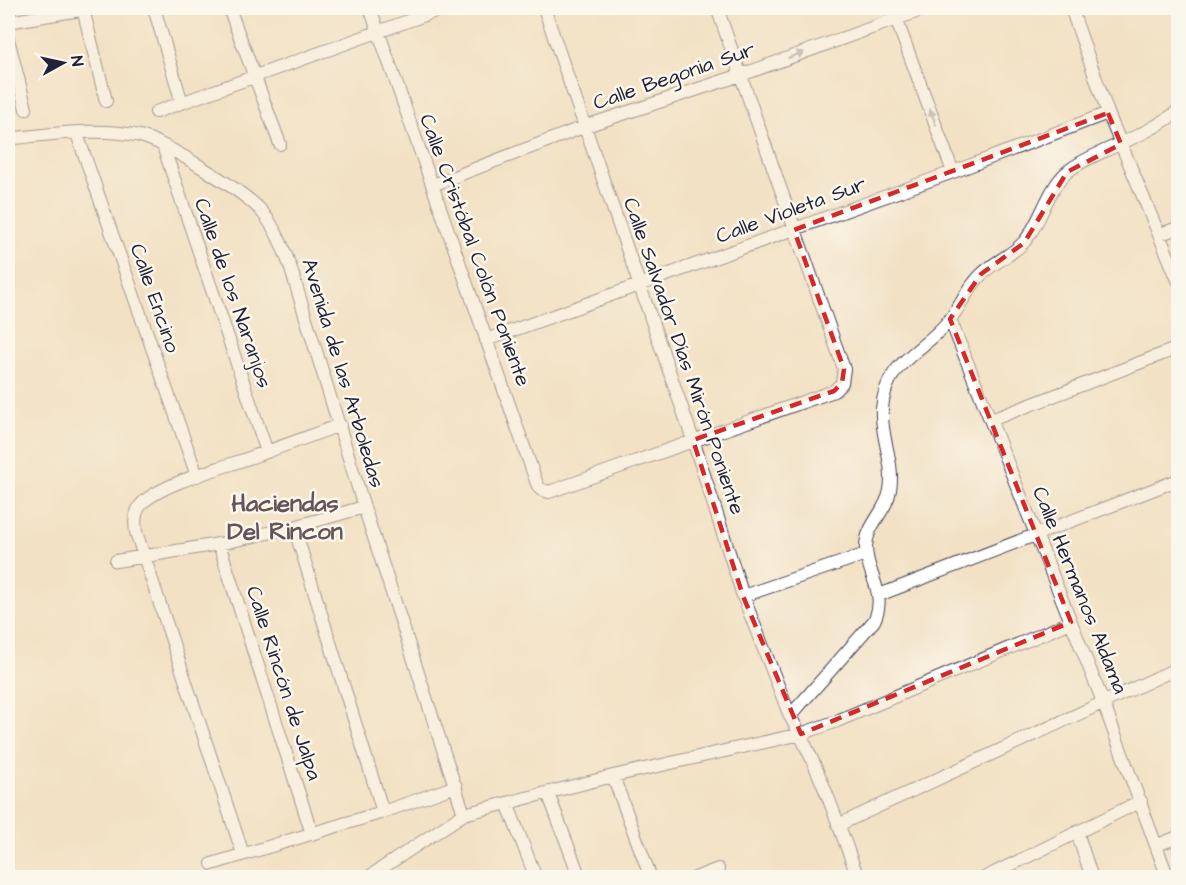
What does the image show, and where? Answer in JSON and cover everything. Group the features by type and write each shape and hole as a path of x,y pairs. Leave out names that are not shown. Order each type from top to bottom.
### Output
{"street":[{"path":"8,22 87,8 106,101"},
{"path":"154,8 182,103"},
{"path":"229,8 280,144"},
{"name":"Calle Cristóbal Colón Poniente","path":"369,8 537,484 544,491 556,490 693,441"},
{"path":"156,112 444,8"},
{"name":"Calle Salvador Días Mirón Poniente","path":"544,8 693,441 743,596 858,878"},
{"path":"693,441 834,391 842,383 843,369 717,8"},
{"name":"Calle Begonia Sur","path":"433,185 586,126 741,75 894,13 927,8"},
{"path":"1071,8 1108,113 1179,280"},
{"path":"894,13 952,172"},
{"path":"8,39 26,109"},
{"path":"790,716 874,621 878,612 879,595 866,554 868,534 888,501 891,486 882,424 885,389 892,375 900,364 951,319 966,293 981,274 1024,243 1067,172 1086,160 1149,130 1179,111"},
{"name":"Calle Violeta Sur","path":"486,340 794,230 1108,113"},
{"name":"Avenida de las Arboledas","path":"8,139 77,134 123,134 142,137 163,146 241,192 263,212 279,237 290,266 364,507 464,814"},
{"name":"Calle Encino","path":"77,134 197,476"},
{"name":"Calle de los Naranjos","path":"163,146 267,452"},
{"path":"1160,234 1179,228"},
{"name":"Calle Hermanos Aldama","path":"951,319 1103,702 1168,878"},
{"path":"991,420 1179,348"},
{"path":"243,854 136,532 134,522 136,512 147,499 197,476 339,425"},
{"path":"879,595 1179,480"},
{"path":"116,561 219,544 294,527 364,507"},
{"path":"294,527 383,812"},
{"name":"Calle Rincón de Jalpa","path":"219,544 312,834"},
{"path":"743,596 866,554"},
{"path":"367,878 464,814 613,776 801,734 1071,622"},
{"path":"838,825 1179,668"},
{"path":"613,776 651,878"},
{"path":"212,864 383,812 456,786"},
{"path":"548,793 580,878"},
{"path":"984,878 1011,872 1077,832 1141,801"},
{"path":"507,803 536,878"},
{"path":"1077,832 1092,878"},
{"path":"1157,845 1179,837"},
{"path":"694,878 718,869"}],"highlighted area":[{"path":"1108,113 1121,144 1067,172 1024,243 981,274 950,319 1071,622 801,734 743,596 693,440 834,391 842,383 844,369 794,230"}],"district":[{"name":"Haciendas Del Rincon","path":"285,518"}]}
